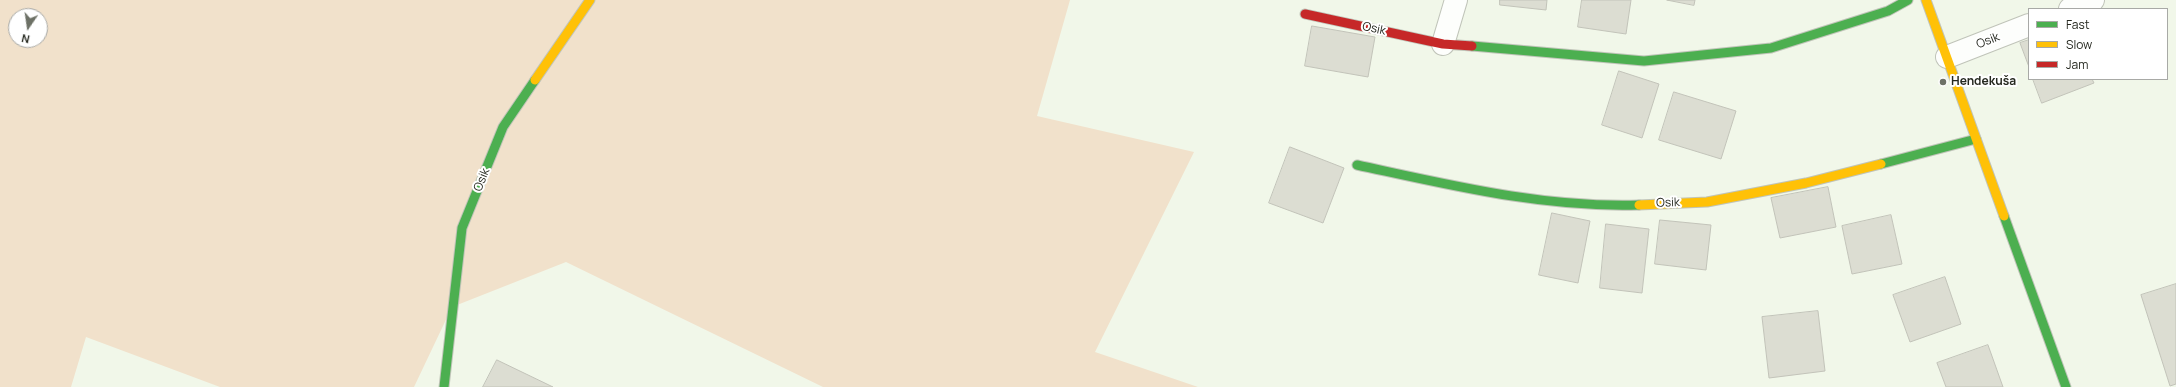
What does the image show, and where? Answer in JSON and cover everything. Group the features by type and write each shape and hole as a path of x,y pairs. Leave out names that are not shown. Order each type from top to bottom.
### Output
{"street":[{"name":"Osik","path":"444,387 462,228 503,127 590,0"},
{"path":"1443,44 1456,0"},
{"name":"Osik","path":"1305,14 1443,44 1644,61 1771,48 1888,11 1908,0"},
{"path":"1926,0 2066,387"},
{"path":"2072,8 2092,0"},
{"name":"Osik","path":"1947,58 2028,25"},
{"name":"Osik","path":"1357,165 1497,195 1576,204 1600,206 1699,202 1806,183 1976,139"}],"shaded area":[{"path":"0,0 1070,0 1037,116 1194,152 1095,352 1198,387 823,387 566,262 452,307 414,387 220,387 86,337 71,387 0,387"}],"building":[{"path":"1500,0 1547,0 1546,10 1500,5"},
{"path":"1582,0 1631,0 1626,34 1578,27"},
{"path":"1667,0 1695,0 1694,5"},
{"path":"1312,26 1375,37 1368,77 1305,66"},
{"path":"2028,40 2028,64 2020,43"},
{"path":"1619,71 1659,84 1642,138 1602,125"},
{"path":"2033,80 2092,80 2094,83 2042,103"},
{"path":"1674,92 1736,111 1721,159 1659,140"},
{"path":"1290,147 1344,168 1323,223 1269,203"},
{"path":"1828,187 1836,227 1780,238 1771,198"},
{"path":"1552,213 1590,221 1578,283 1539,275"},
{"path":"1891,215 1902,264 1852,274 1842,226"},
{"path":"1660,220 1711,225 1706,270 1655,264"},
{"path":"1606,224 1649,229 1642,293 1600,288"},
{"path":"1945,277 1961,324 1910,342 1893,295"},
{"path":"2176,284 2176,384 2170,386 2141,295"},
{"path":"1818,311 1825,371 1769,378 1762,317"},
{"path":"1988,345 2003,387 1946,387 1937,363"},
{"path":"497,360 553,387 483,387"}],"traffic: fast":[{"path":"1472,46 1644,61 1771,48 1888,11 1908,0"},
{"path":"444,387 462,228 503,127 535,80"},
{"path":"1881,164 1976,139"},
{"path":"1357,165 1497,194 1532,199 1603,205 1639,205"},
{"path":"2004,216 2066,387"}],"traffic: slow":[{"path":"535,80 590,0"},
{"path":"1926,0 2004,216"},
{"path":"1639,205 1707,202 1806,183 1881,164"}],"traffic: jam":[{"path":"1305,14 1443,44 1472,46"}],"place":[{"name":"Hendekuša","path":"1943,82"}]}
